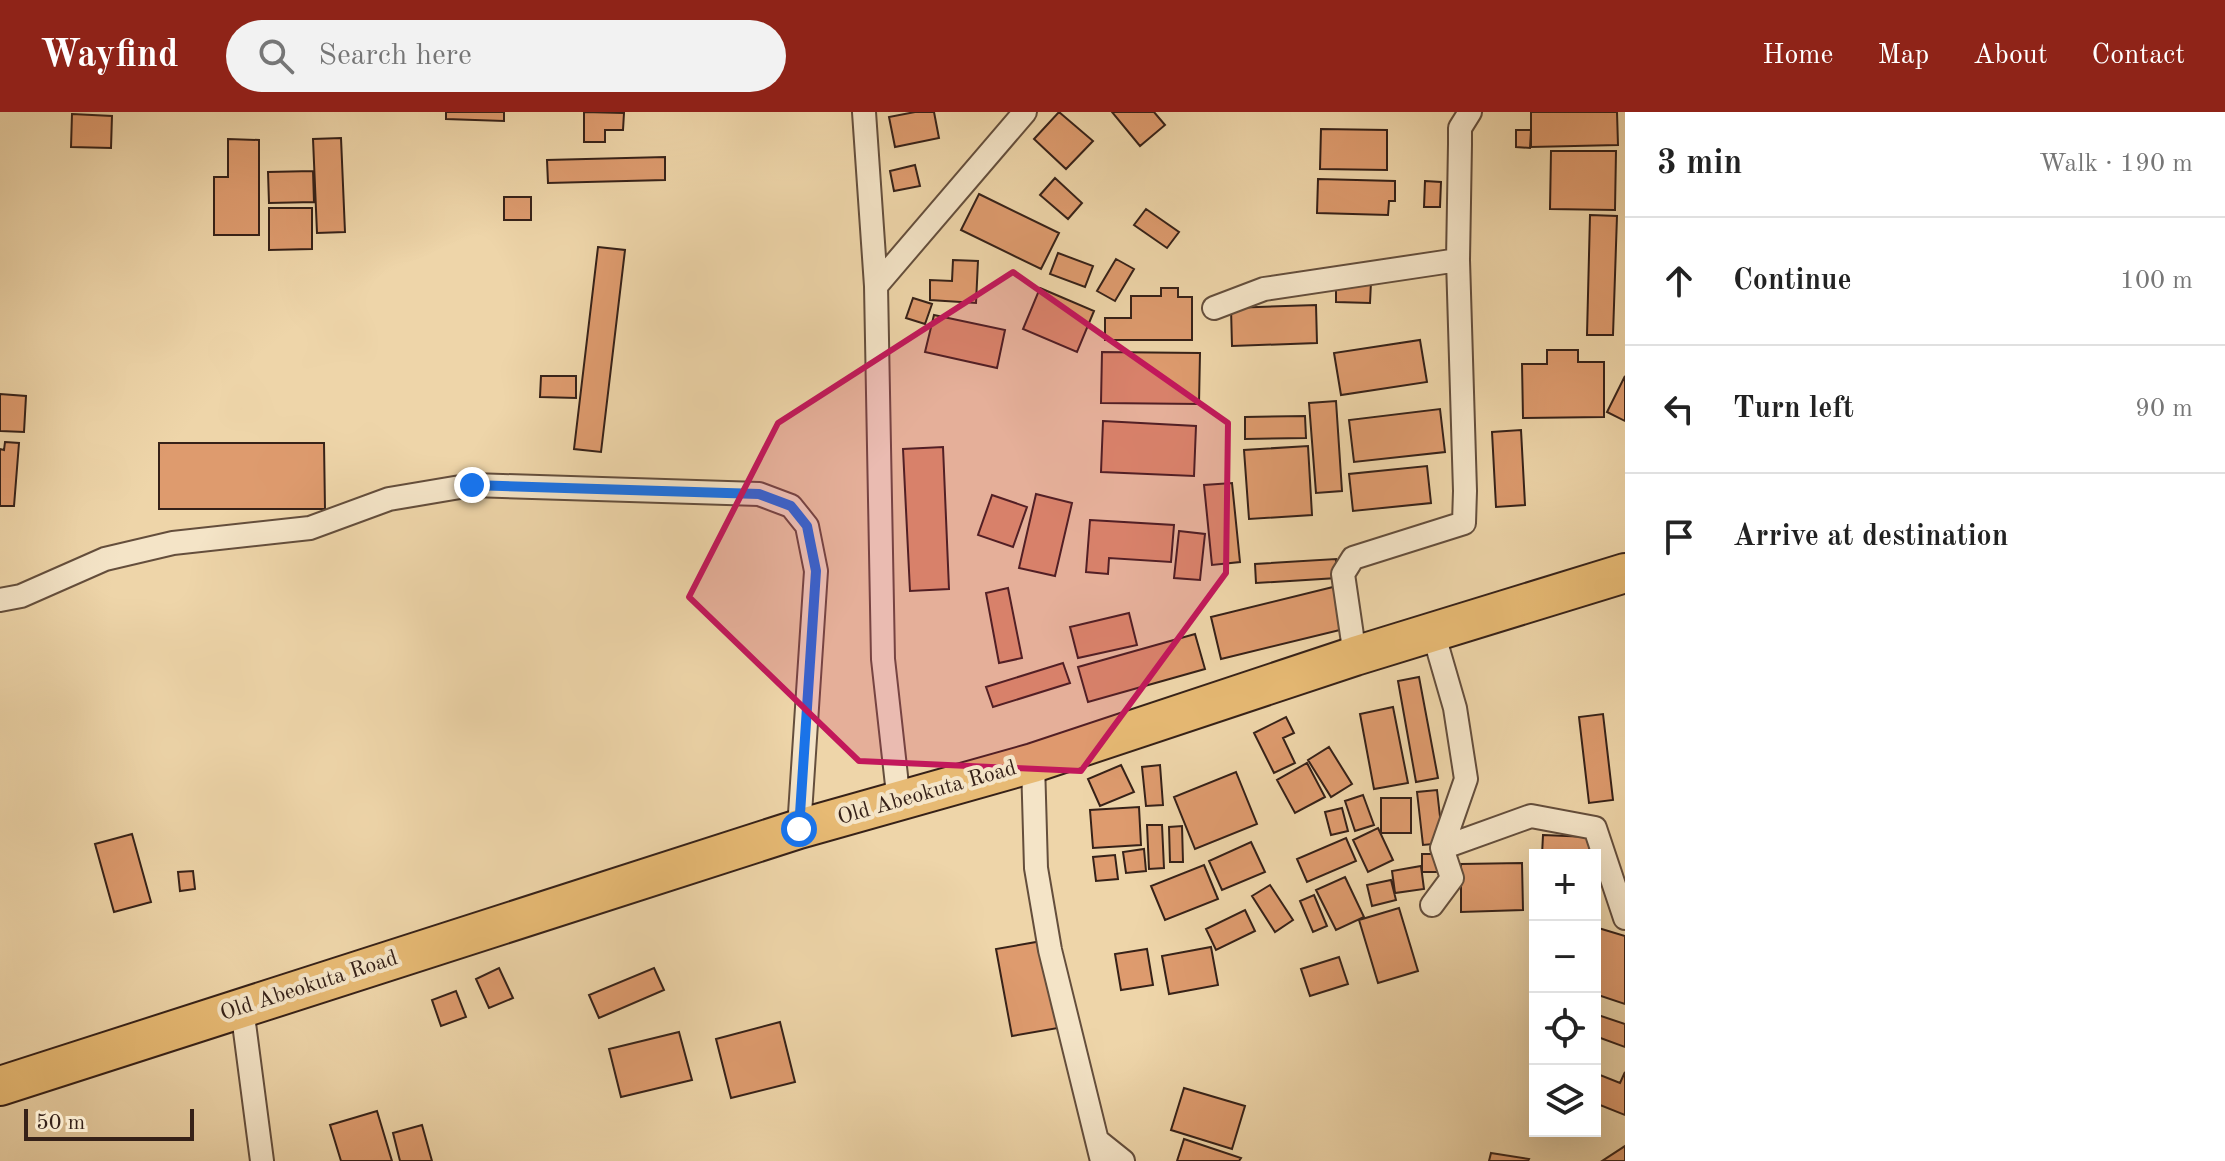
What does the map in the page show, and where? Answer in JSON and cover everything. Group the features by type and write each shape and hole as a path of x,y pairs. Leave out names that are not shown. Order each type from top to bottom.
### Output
{"highway":[{"name":"Old Abeokuta Road","path":"0,1086 799,829 1033,763 1355,656 1625,573"}],"street":[{"path":"864,112 876,286 883,659 899,803"},
{"path":"876,286 1025,112"},
{"path":"1355,656 1343,574 1353,558 1464,523 1458,260 1460,128 1470,112"},
{"path":"1214,308 1264,289 1458,260"},
{"path":"0,600 21,596 105,559 173,543 310,528 389,499 472,485 759,494 791,506 807,526 816,571 799,829"},
{"path":"1432,905 1452,878 1442,848 1466,779 1455,708 1433,632"},
{"path":"1033,763 1036,868 1050,950 1100,1151 1123,1161"},
{"path":"1442,848 1531,816 1595,828 1625,918"},
{"path":"242,1008 262,1161"}],"highlighted area":[{"path":"1013,272 1228,423 1226,573 1081,771 859,761 689,597 778,423"}],"building":[{"path":"446,112 504,112 504,121 446,119"},
{"path":"584,112 624,113 623,130 605,130 605,142 584,142"},
{"path":"934,112 939,138 895,147 889,117"},
{"path":"1059,112 1093,141 1066,169 1034,139"},
{"path":"1112,112 1154,112 1165,125 1140,146"},
{"path":"1531,112 1617,112 1618,145 1531,147"},
{"path":"72,114 112,116 111,148 71,147"},
{"path":"1321,129 1387,130 1387,170 1320,169"},
{"path":"1516,130 1531,130 1530,148 1516,147"},
{"path":"341,138 345,232 317,233 313,139"},
{"path":"228,139 259,140 259,235 214,235 214,177 228,177"},
{"path":"1551,151 1616,151 1615,210 1550,209"},
{"path":"665,157 665,180 548,183 547,160"},
{"path":"915,165 920,186 894,191 890,171"},
{"path":"313,171 314,202 269,203 268,172"},
{"path":"1055,178 1082,203 1068,219 1040,195"},
{"path":"1318,179 1395,181 1395,201 1389,201 1388,215 1317,213"},
{"path":"1425,181 1441,182 1440,207 1424,207"},
{"path":"979,194 1059,233 1041,269 961,230"},
{"path":"504,197 531,197 531,220 504,220"},
{"path":"269,208 312,208 312,249 269,250"},
{"path":"1146,209 1179,232 1167,248 1134,225"},
{"path":"1590,215 1617,216 1613,335 1587,335"},
{"path":"598,247 625,250 601,452 574,449"},
{"path":"1058,253 1093,266 1085,287 1050,274"},
{"path":"1116,259 1134,269 1115,301 1097,291"},
{"path":"953,260 978,261 976,303 930,300 930,280 952,281"},
{"path":"1336,281 1371,282 1370,303 1336,302"},
{"path":"1040,288 1094,311 1077,352 1023,329"},
{"path":"1161,288 1178,288 1178,297 1192,297 1192,340 1105,340 1105,318 1131,318 1131,296 1161,296"},
{"path":"913,298 932,304 925,324 906,318"},
{"path":"1316,305 1317,343 1232,346 1231,308"},
{"path":"934,315 1005,330 997,368 925,352"},
{"path":"1420,340 1427,382 1341,395 1334,353"},
{"path":"1547,350 1578,350 1578,362 1604,362 1604,417 1523,418 1522,364 1547,364"},
{"path":"1102,352 1200,353 1199,404 1101,403"},
{"path":"541,376 576,376 576,398 540,397"},
{"path":"1625,376 1625,421 1607,412"},
{"path":"0,394 26,396 24,432 0,431"},
{"path":"1336,401 1342,491 1316,493 1309,403"},
{"path":"1440,409 1445,452 1354,462 1349,420"},
{"path":"1305,416 1306,438 1245,439 1245,417"},
{"path":"1103,421 1196,426 1194,476 1101,472"},
{"path":"1521,430 1525,505 1496,507 1492,432"},
{"path":"5,442 19,443 14,506 0,506 0,449 4,450"},
{"path":"159,443 324,443 325,509 159,509"},
{"path":"1308,446 1312,515 1249,519 1244,450"},
{"path":"943,447 949,589 910,591 903,449"},
{"path":"1427,466 1431,503 1353,511 1349,474"},
{"path":"1232,483 1240,562 1212,565 1204,485"},
{"path":"1036,494 1072,503 1055,576 1019,568"},
{"path":"992,495 1027,507 1013,547 978,535"},
{"path":"1090,520 1174,525 1171,562 1109,558 1108,574 1086,572"},
{"path":"1179,531 1205,534 1200,580 1174,578"},
{"path":"1336,559 1337,578 1256,583 1255,564"},
{"path":"1333,587 1344,629 1221,659 1211,617"},
{"path":"1008,588 1022,658 999,663 986,593"},
{"path":"1129,613 1137,645 1078,658 1070,627"},
{"path":"1195,634 1205,669 1088,702 1078,667"},
{"path":"1063,663 1070,683 993,707 986,687"},
{"path":"1419,677 1438,778 1416,782 1398,681"},
{"path":"1393,707 1408,783 1374,789 1360,714"},
{"path":"1603,714 1613,800 1589,803 1579,717"},
{"path":"1286,717 1294,733 1283,738 1295,763 1274,773 1254,733"},
{"path":"1329,747 1352,784 1331,797 1308,760"},
{"path":"1307,763 1325,797 1295,813 1277,780"},
{"path":"1121,765 1134,792 1100,806 1088,779"},
{"path":"1160,765 1163,805 1146,806 1142,767"},
{"path":"1236,772 1257,824 1195,849 1174,797"},
{"path":"1437,790 1443,843 1423,845 1417,792"},
{"path":"1363,795 1374,825 1355,831 1345,801"},
{"path":"1381,798 1411,798 1411,833 1381,833"},
{"path":"1139,807 1141,845 1093,848 1090,810"},
{"path":"1342,808 1348,831 1331,835 1325,812"},
{"path":"1147,825 1162,825 1164,868 1149,869"},
{"path":"1182,826 1183,862 1170,862 1169,827"},
{"path":"1378,828 1393,860 1368,872 1353,840"},
{"path":"132,834 151,902 114,912 95,844"},
{"path":"1543,835 1590,837 1589,849 1542,849"},
{"path":"1346,838 1356,861 1307,882 1297,859"},
{"path":"1251,842 1265,872 1222,890 1209,861"},
{"path":"1144,849 1146,871 1126,873 1123,852"},
{"path":"1422,854 1439,854 1439,872 1422,872"},
{"path":"1115,855 1118,879 1096,881 1093,857"},
{"path":"1522,863 1523,910 1461,912 1461,864"},
{"path":"1204,865 1218,899 1165,920 1151,886"},
{"path":"1421,866 1424,889 1395,893 1392,871"},
{"path":"193,871 195,889 180,891 178,872"},
{"path":"1345,877 1364,917 1336,930 1316,890"},
{"path":"1391,880 1396,900 1372,906 1367,885"},
{"path":"1270,885 1293,920 1275,932 1252,896"},
{"path":"1314,895 1327,926 1313,932 1300,901"},
{"path":"1399,908 1418,971 1378,983 1359,920"},
{"path":"1245,910 1255,931 1216,950 1206,929"},
{"path":"1601,929 1625,936 1625,1004 1601,996"},
{"path":"1042,941 1058,1028 1012,1036 996,949"},
{"path":"1211,947 1218,985 1169,994 1162,956"},
{"path":"1147,949 1153,985 1121,990 1115,954"},
{"path":"1339,957 1348,984 1310,996 1301,969"},
{"path":"499,968 513,998 489,1008 476,979"},
{"path":"654,968 664,990 599,1018 589,995"},
{"path":"456,991 466,1017 441,1026 432,1000"},
{"path":"1601,1016 1625,1024 1625,1047 1601,1038"},
{"path":"780,1022 795,1082 731,1098 716,1039"},
{"path":"679,1032 692,1080 621,1097 609,1049"},
{"path":"1625,1072 1625,1115 1601,1105 1601,1075 1620,1083"},
{"path":"1184,1088 1245,1106 1232,1149 1171,1130"},
{"path":"377,1111 392,1161 341,1161 330,1125"},
{"path":"422,1125 432,1161 400,1161 393,1133"},
{"path":"1184,1139 1241,1158 1239,1161 1177,1161"},
{"path":"1625,1146 1625,1161 1602,1161"},
{"path":"1491,1153 1529,1159 1489,1161"}],"route":[{"path":"472,485 759,494 791,506 807,526 816,571 799,829"}]}
